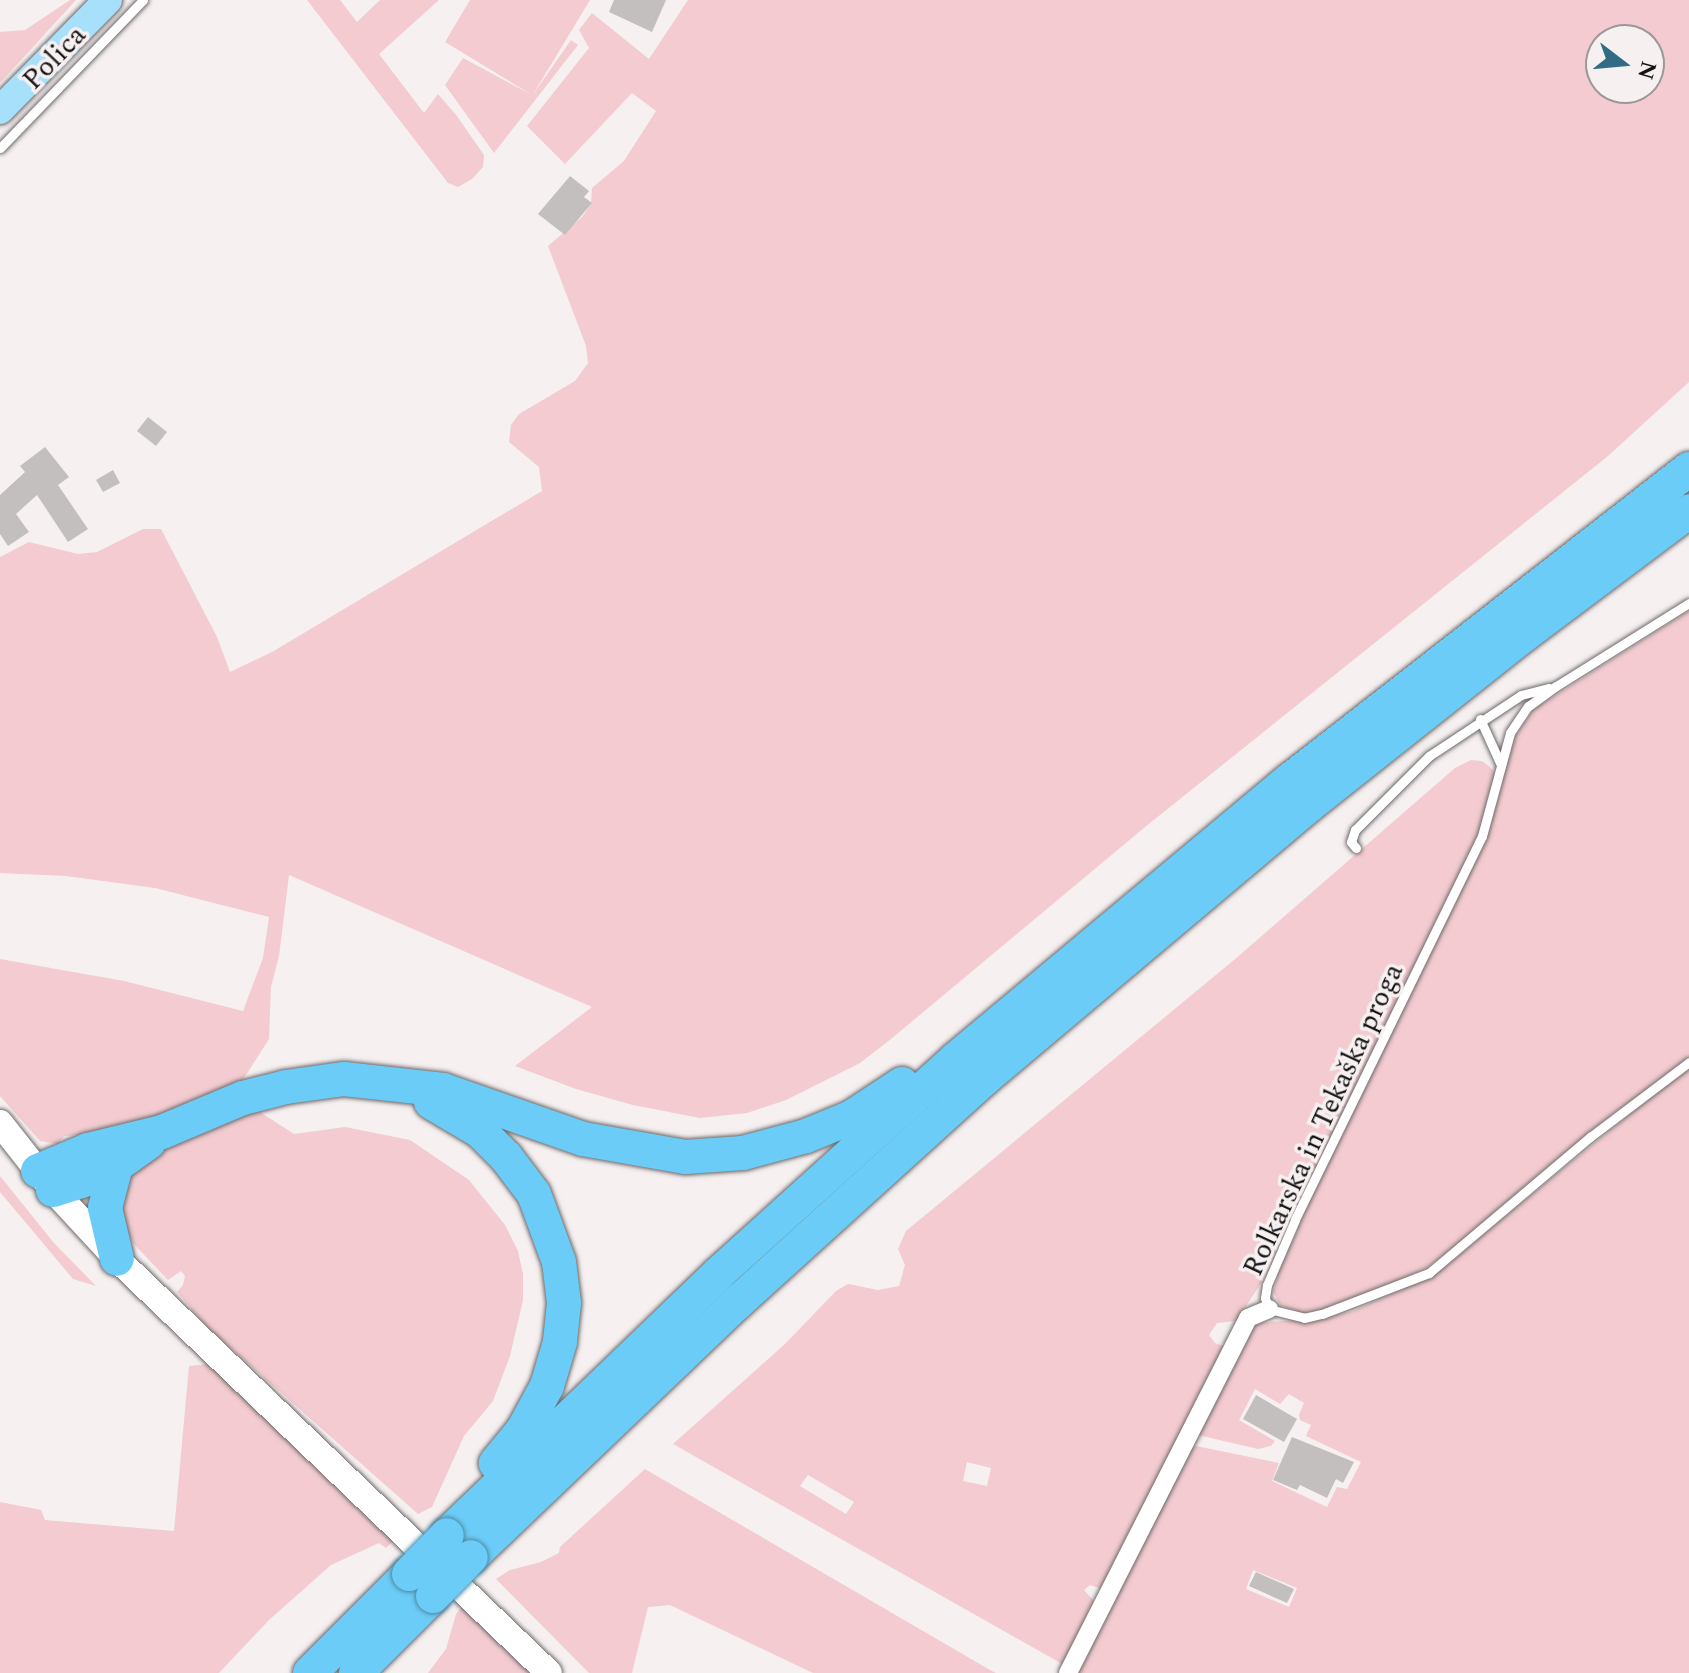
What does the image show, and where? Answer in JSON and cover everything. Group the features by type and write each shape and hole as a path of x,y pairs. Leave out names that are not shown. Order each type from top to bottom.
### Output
{"highway":[{"path":"310,1673 421,1585 718,1274 956,1059 1278,789 1689,469"},
{"path":"459,1546 737,1303 984,1079 1308,806 1524,635 1689,511"},
{"path":"46,1180 88,1150 162,1132 243,1098 286,1087 344,1079 443,1090 583,1139 685,1157 743,1153 806,1136 852,1117 916,1073 956,1059"},
{"path":"391,1084 440,1105 480,1131 506,1157 534,1194 559,1262 564,1303 560,1342 547,1386 523,1430 467,1494 459,1546"},
{"path":"46,1180 81,1184 116,1166 162,1132"},
{"path":"116,1166 105,1208 117,1259"},
{"path":"356,1673 421,1585"}],"main road":[{"path":"0,110 108,0"},
{"path":"0,1123 117,1259 549,1673"}],"street":[{"path":"1068,1673 1248,1318 1269,1309"}],"lane":[{"name":"Polica","path":"0,148 143,0"},
{"name":"Rolkarska in Tekaška proga","path":"1689,603 1528,706 1510,733 1482,836 1295,1220 1267,1285 1265,1298 1269,1309 1304,1318 1322,1314 1429,1273 1590,1137 1689,1062"},
{"path":"1356,848 1351,837 1374,807 1429,756 1480,719 1521,695 1556,686"},
{"path":"1480,719 1501,765"}],"shaded area":[{"path":"70,0 76,0 0,83 0,32 25,30"},
{"path":"307,0 340,0 357,22 380,0 439,0 379,54 424,113 438,94 457,116 484,155 483,167 472,179 458,187 448,183"},
{"path":"470,0 590,0 532,96 571,40 578,45 494,153 445,85 463,58 532,95 445,42"},
{"path":"688,0 1689,0 1689,382 1608,456 1145,827 891,1039 860,1063 786,1100 747,1113 700,1118 633,1105 576,1089 515,1066 592,1007 289,875 279,956 271,987 269,1039 239,1086 117,1133 64,1136 58,1144 40,1141 0,1096 0,959 124,981 243,1011 263,958 269,917 155,888 66,876 0,873 0,557 29,542 78,554 97,552 143,529 161,529 217,637 230,672 272,652 542,491 539,467 509,442 511,425 519,414 575,381 588,363 586,346 548,246 582,217 591,204 592,188 624,161 656,111 632,93 565,164 527,126 589,48 579,30 592,13 649,59"},
{"path":"1689,611 1689,1673 1075,1673 1187,1452 1196,1446 1279,1463 1272,1481 1327,1507 1337,1487 1347,1489 1361,1462 1306,1436 1311,1425 1300,1420 1299,1415 1304,1403 1289,1394 1280,1404 1255,1389 1239,1420 1275,1441 1271,1446 1258,1449 1198,1435 1253,1327 1258,1323 1323,1318 1353,1311 1435,1274 1667,1084 1663,1077 1591,1131 1468,1237 1428,1267 1392,1284 1323,1311 1301,1313 1280,1305 1273,1292 1281,1263 1298,1230 1288,1224 1262,1282 1236,1321 1217,1323 1209,1335 1215,1343 1227,1348 1102,1589 1090,1585 1084,1590 1094,1601 1064,1665 673,1444 785,1344 836,1291 848,1284 878,1290 899,1286 905,1265 898,1249 906,1231 1234,960 1455,768 1471,760 1482,761 1490,767 1496,774 1486,804 1492,808 1512,741 1534,709","holes":["967,1462 991,1468 987,1486 963,1481","808,1475 854,1502 846,1514 800,1486","1253,1570 1297,1588 1289,1607 1246,1589"]},
{"path":"252,1107 294,1134 345,1127 410,1140 469,1180 505,1225 518,1251 523,1274 523,1300 510,1356 493,1401 464,1436 432,1507 418,1514 208,1328 177,1292 185,1276 181,1271 168,1280 132,1242 120,1213 123,1177 172,1142"},
{"path":"0,1176 54,1243 96,1286 73,1279 0,1192"},
{"path":"210,1364 397,1537 386,1548 379,1543 331,1565 269,1620 219,1673 0,1673 0,1502 41,1510 45,1520 174,1531 189,1366"},
{"path":"645,1469 996,1673 813,1673 670,1605 648,1607 632,1673 589,1673 496,1579 510,1570 541,1562 559,1553 560,1547"},
{"path":"462,1607 538,1673 428,1673 446,1649 456,1614"}],"building":[{"path":"614,0 666,0 652,32 609,12"},
{"path":"570,176 589,191 584,197 592,203 565,235 538,214"},
{"path":"148,417 167,432 156,446 137,431"},
{"path":"45,447 69,477 58,485 88,529 68,542 37,495 16,514 29,532 8,546 0,534 0,495 25,472 20,466"},
{"path":"113,470 120,483 103,492 96,480"},
{"path":"1256,1395 1297,1419 1284,1442 1243,1419"},
{"path":"1292,1437 1354,1462 1343,1483 1336,1479 1327,1498 1300,1485 1297,1490 1273,1480"},
{"path":"1256,1572 1294,1589 1287,1603 1249,1586"}]}
